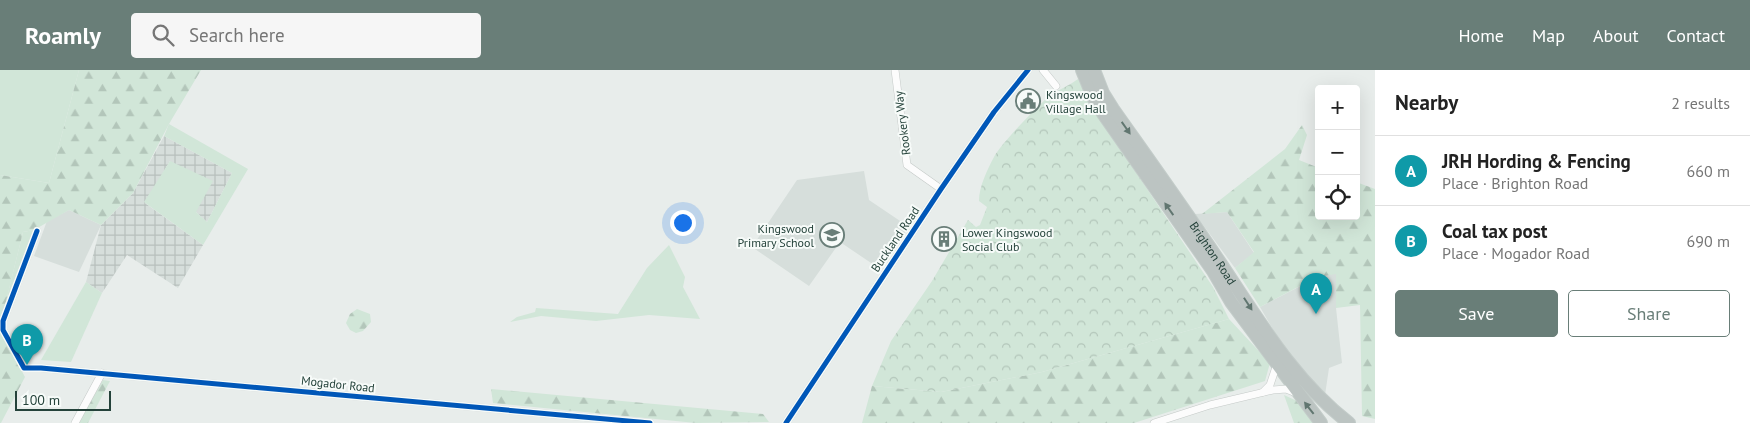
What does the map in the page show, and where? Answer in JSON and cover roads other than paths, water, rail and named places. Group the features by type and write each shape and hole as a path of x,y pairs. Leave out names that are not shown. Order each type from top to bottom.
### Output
{"highway":[{"name":"Brighton Road","path":"1082,70 1093,97 1104,115 1213,271 1231,302 1321,423"},
{"name":"Brighton Road","path":"1094,70 1100,86 1113,109 1276,346 1310,388 1330,408 1349,423"}],"street":[{"name":"Rookery Way","path":"896,70 907,165 941,189"},
{"name":"Buckland Road","path":"786,423 941,189 994,112 1028,70"},
{"path":"1043,70 1056,86"},
{"name":"Mogador Road","path":"38,231 3,321 3,330 24,368 102,373 650,423"},
{"path":"1263,392 1270,385 1277,364"},
{"path":"75,423 102,373"},
{"path":"1154,423 1210,405 1263,392 1286,390 1297,393"}],"place":[{"name":"Kingswood Village Hall","path":"1028,101"},
{"name":"Kingswood Primary School","path":"832,235"},
{"name":"Lower Kingswood Social Club","path":"944,239"},
{"name":"JRH Hording & Fencing","path":"1316,314"},
{"name":"Coal tax post","path":"27,365"}]}
